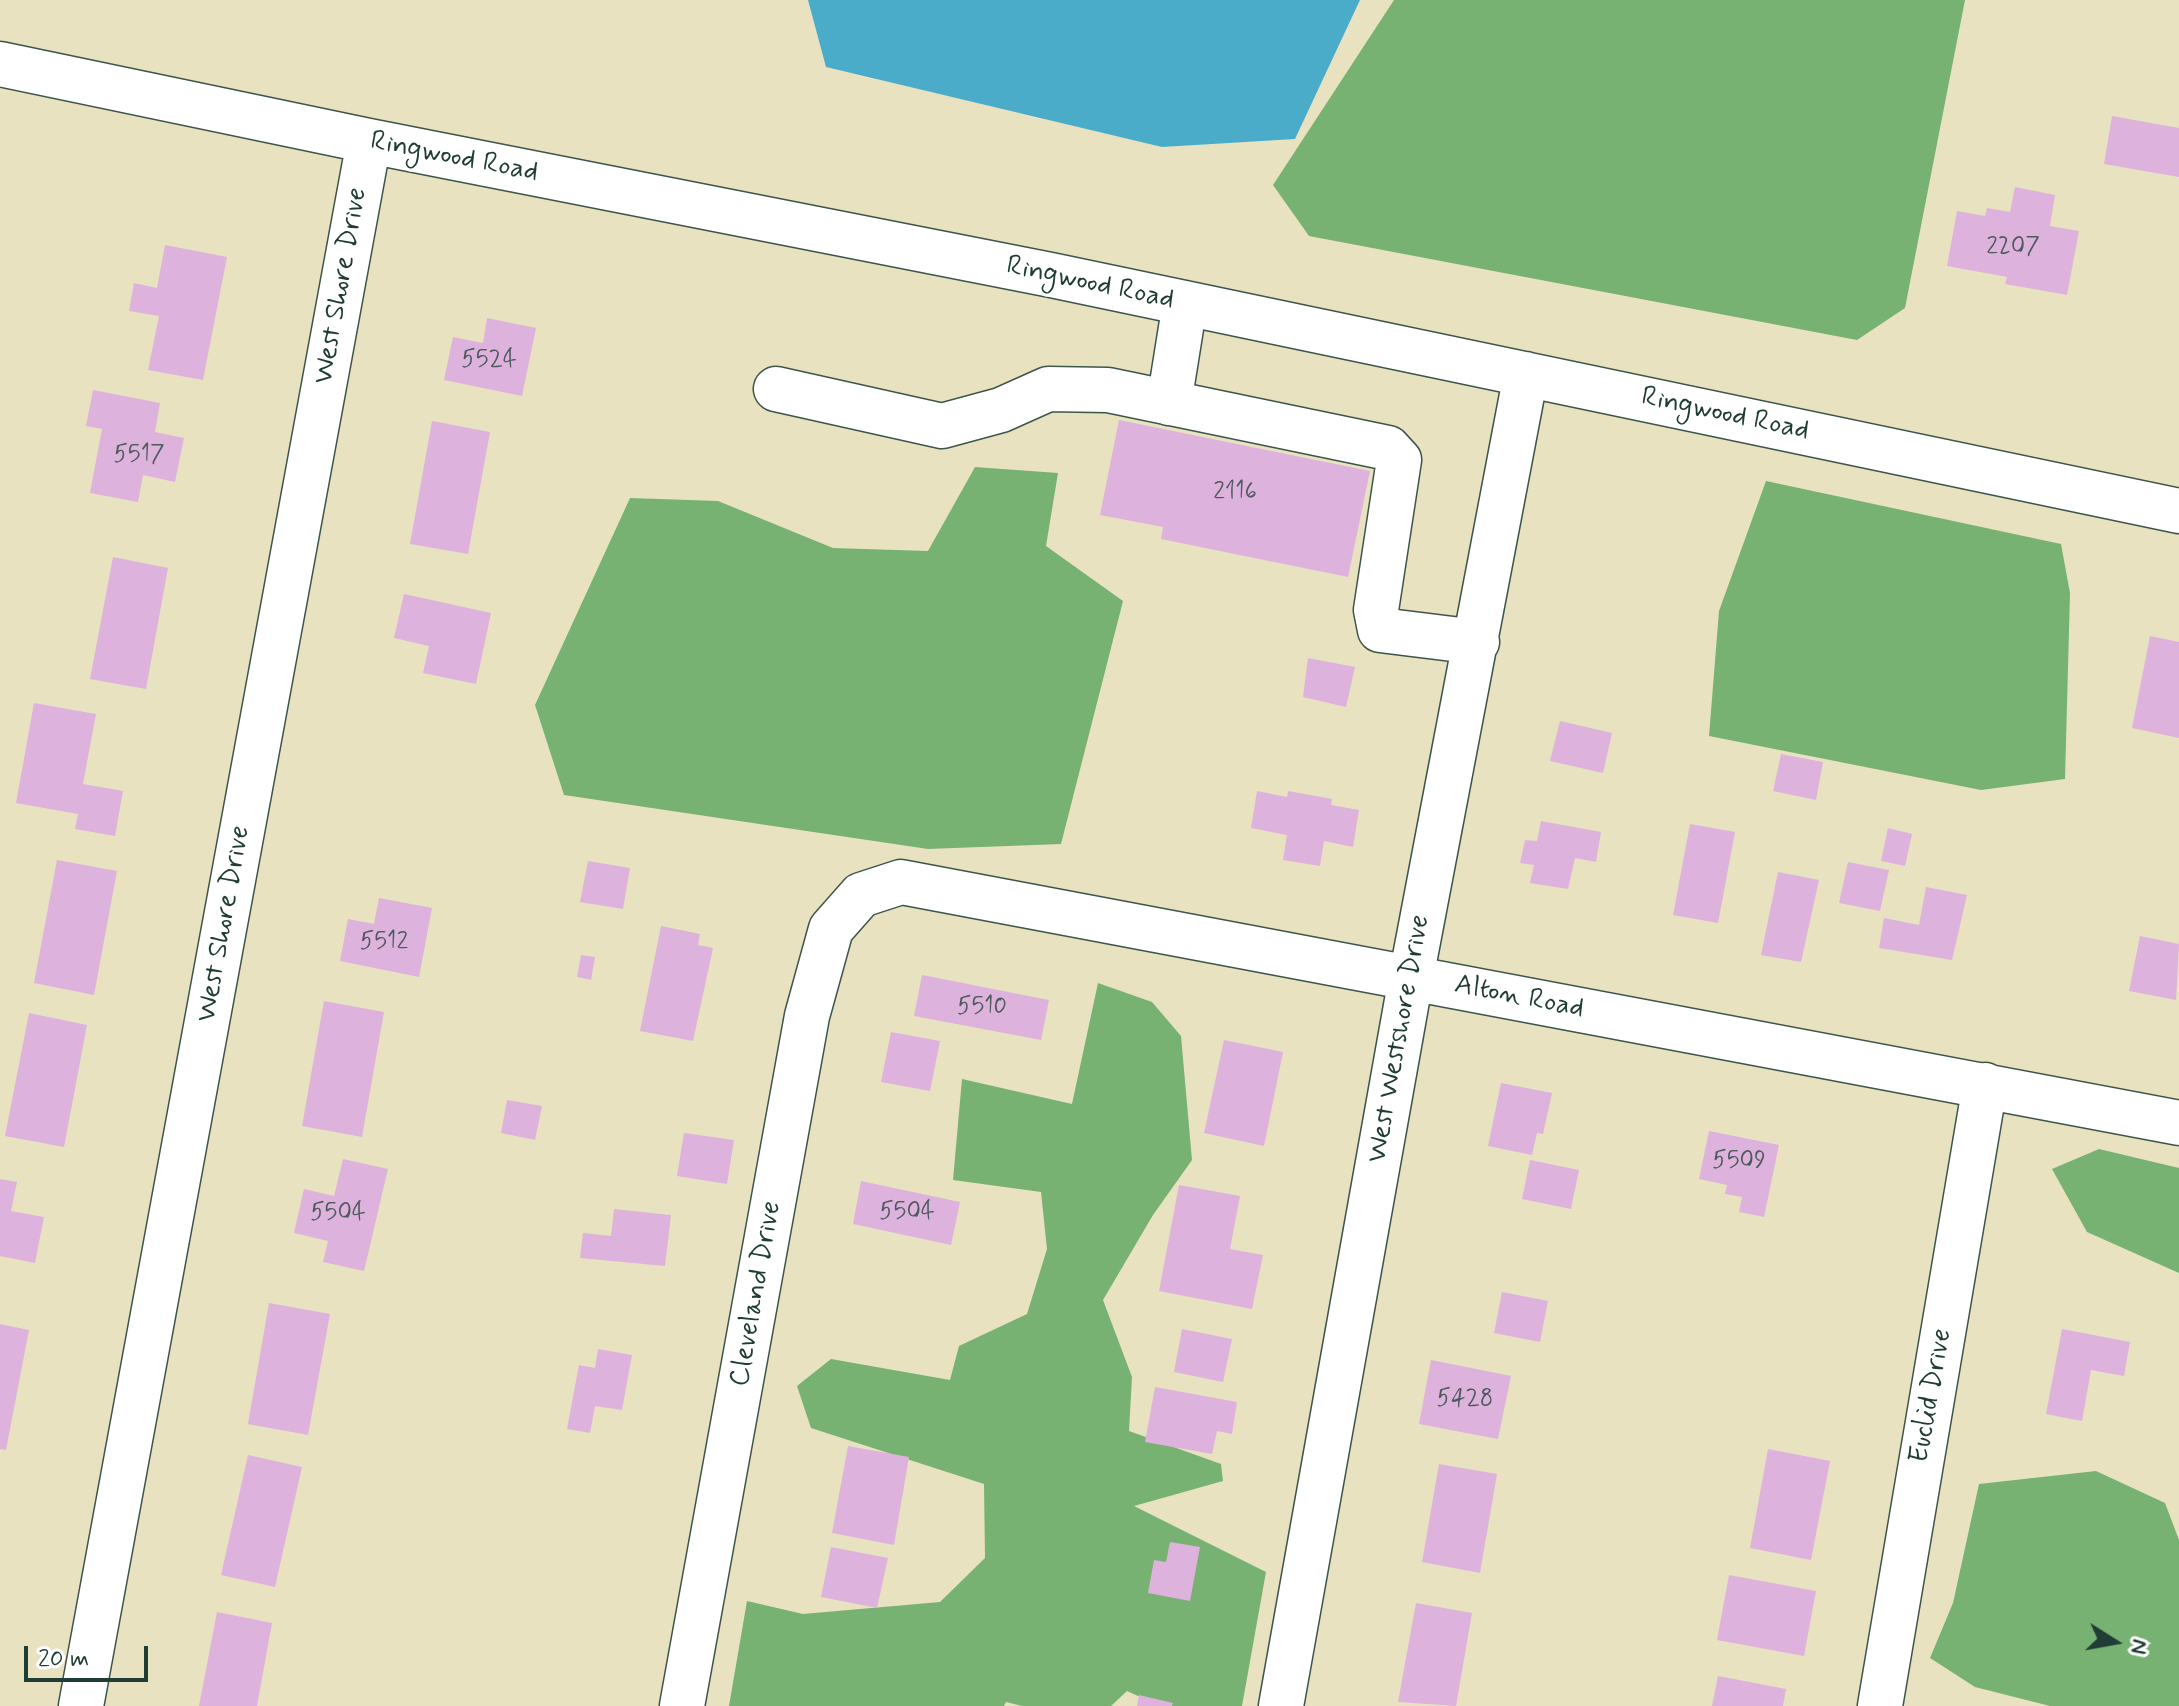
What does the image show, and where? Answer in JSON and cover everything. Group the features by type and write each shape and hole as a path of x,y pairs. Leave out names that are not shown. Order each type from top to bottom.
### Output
{"street":[{"name":"Ringwood Road","path":"0,64 369,141 1185,303 2179,511"},
{"name":"West Shore Drive","path":"81,1706 369,141"},
{"path":"1169,403 1185,303"},
{"name":"West Westshore Drive","path":"1281,1706 1411,978 1526,374"},
{"path":"776,389 942,426 1001,410 1048,389 1108,390 1388,448 1399,460 1376,610 1380,630 1477,642"},
{"name":"Alton Road","path":"861,895 901,882 2179,1123"},
{"name":"Cleveland Drive","path":"682,1706 807,1016 831,929 861,895"},
{"name":"Euclid Drive","path":"1880,1706 1985,1085"}],"green space":[{"path":"1394,0 1965,0 1905,308 1857,340 1309,236 1273,185"},
{"path":"975,467 1058,473 1046,546 1123,601 1061,844 928,849 564,795 535,705 630,498 718,501 833,548 928,551"},
{"path":"1766,481 2061,544 2070,593 2065,779 1981,790 1709,736 1719,611"},
{"path":"1098,983 1152,1002 1181,1036 1192,1160 1153,1215 1103,1300 1132,1377 1129,1431 1221,1464 1223,1481 1134,1506 1266,1572 1242,1706 1160,1706 1127,1691 1111,1706 1022,1706 1006,1702 1004,1706 729,1706 747,1601 803,1614 940,1602 985,1558 984,1484 811,1428 797,1386 831,1359 950,1380 959,1346 1027,1314 1047,1249 1041,1192 953,1180 962,1079 1072,1104"},
{"path":"2099,1149 2179,1168 2179,1273 2087,1232 2052,1169"},
{"path":"2096,1471 2165,1503 2179,1540 2179,1706 2050,1706 1975,1687 1930,1658 1953,1603 1979,1484"}],"water":[{"path":"808,0 1360,0 1295,139 1162,147 826,67"}],"building":[{"path":"2112,116 2179,128 2179,177 2104,164"},
{"path":"2015,187 2055,195 2050,226 2079,231 2067,295 2005,284 2007,277 1947,266 1957,211 1985,216 1987,208 2010,212"},
{"path":"165,245 227,257 203,380 148,370 159,316 129,311 134,283 157,288"},
{"path":"487,318 536,328 522,396 444,380 453,337 483,343"},
{"path":"93,390 160,403 155,432 184,438 175,482 143,475 138,502 90,493 102,429 86,426"},
{"path":"1119,420 1370,471 1348,577 1161,539 1163,527 1100,515"},
{"path":"432,421 490,432 468,554 410,544"},
{"path":"113,557 168,568 146,689 90,679"},
{"path":"404,594 491,613 476,684 423,673 429,646 394,638"},
{"path":"2150,636 2179,642 2179,738 2132,728"},
{"path":"1308,658 1355,667 1346,707 1303,697"},
{"path":"34,703 96,714 83,784 123,791 115,836 75,829 78,814 16,803"},
{"path":"1560,721 1612,733 1603,773 1550,761"},
{"path":"1781,754 1823,762 1816,800 1773,791"},
{"path":"1257,791 1287,797 1288,791 1332,799 1331,805 1359,810 1353,847 1324,841 1320,866 1283,860 1287,835 1251,828"},
{"path":"1541,821 1601,832 1596,862 1575,858 1568,889 1530,883 1534,865 1520,863 1525,840 1537,841"},
{"path":"1690,824 1735,832 1718,923 1673,915"},
{"path":"1888,828 1912,834 1905,866 1881,861"},
{"path":"57,860 117,871 94,995 34,983"},
{"path":"588,861 630,868 623,909 580,902"},
{"path":"1848,862 1889,870 1880,911 1839,903"},
{"path":"1778,872 1819,880 1801,962 1761,955"},
{"path":"1926,887 1967,895 1952,960 1879,948 1884,918 1919,925"},
{"path":"379,898 432,908 419,977 340,961 348,919 374,924"},
{"path":"661,926 700,934 698,945 713,948 693,1041 640,1031"},
{"path":"2140,936 2179,944 2176,1000 2129,991"},
{"path":"581,955 595,957 591,980 577,977"},
{"path":"922,975 1049,1000 1041,1040 914,1016"},
{"path":"324,1001 384,1012 362,1137 302,1126"},
{"path":"29,1013 87,1025 64,1147 5,1136"},
{"path":"891,1032 940,1041 930,1091 881,1082"},
{"path":"1224,1040 1283,1052 1264,1146 1204,1133"},
{"path":"1501,1083 1552,1093 1543,1134 1537,1133 1532,1155 1488,1146"},
{"path":"507,1100 542,1106 535,1140 501,1133"},
{"path":"1709,1131 1779,1145 1764,1217 1739,1212 1742,1197 1725,1194 1727,1185 1699,1179"},
{"path":"684,1133 734,1140 727,1184 677,1176"},
{"path":"343,1159 388,1169 364,1271 323,1262 328,1241 294,1233 304,1189 334,1196"},
{"path":"1530,1160 1579,1170 1571,1209 1522,1199"},
{"path":"0,1179 17,1182 11,1211 44,1217 35,1263 0,1256"},
{"path":"861,1181 960,1202 951,1245 853,1224"},
{"path":"1179,1185 1240,1196 1230,1249 1263,1255 1252,1309 1159,1291"},
{"path":"614,1209 671,1215 665,1266 580,1258 583,1233 611,1236"},
{"path":"1502,1292 1548,1301 1540,1342 1494,1333"},
{"path":"269,1303 330,1314 308,1435 248,1424"},
{"path":"0,1324 29,1330 6,1450 0,1449"},
{"path":"1182,1329 1232,1339 1223,1382 1174,1372"},
{"path":"2062,1329 2130,1342 2124,1376 2091,1370 2082,1421 2046,1414"},
{"path":"598,1349 632,1355 622,1410 595,1406 590,1433 567,1429 579,1365 595,1368"},
{"path":"1431,1360 1511,1376 1498,1439 1419,1424"},
{"path":"1155,1387 1237,1402 1232,1434 1217,1431 1212,1454 1145,1442"},
{"path":"848,1446 909,1457 894,1545 832,1533"},
{"path":"1768,1449 1830,1461 1811,1560 1750,1548"},
{"path":"248,1455 302,1467 275,1587 221,1575"},
{"path":"1439,1464 1497,1474 1480,1573 1422,1562"},
{"path":"1170,1542 1200,1547 1190,1601 1148,1593 1154,1560 1166,1562"},
{"path":"831,1547 888,1558 877,1608 821,1597"},
{"path":"1729,1575 1816,1591 1804,1656 1717,1640"},
{"path":"1416,1603 1472,1613 1456,1706 1398,1702"},
{"path":"217,1612 272,1623 257,1706 199,1706"},
{"path":"1718,1676 1786,1689 1783,1706 1712,1706"},
{"path":"1139,1695 1173,1703 1172,1706 1137,1706"}]}
